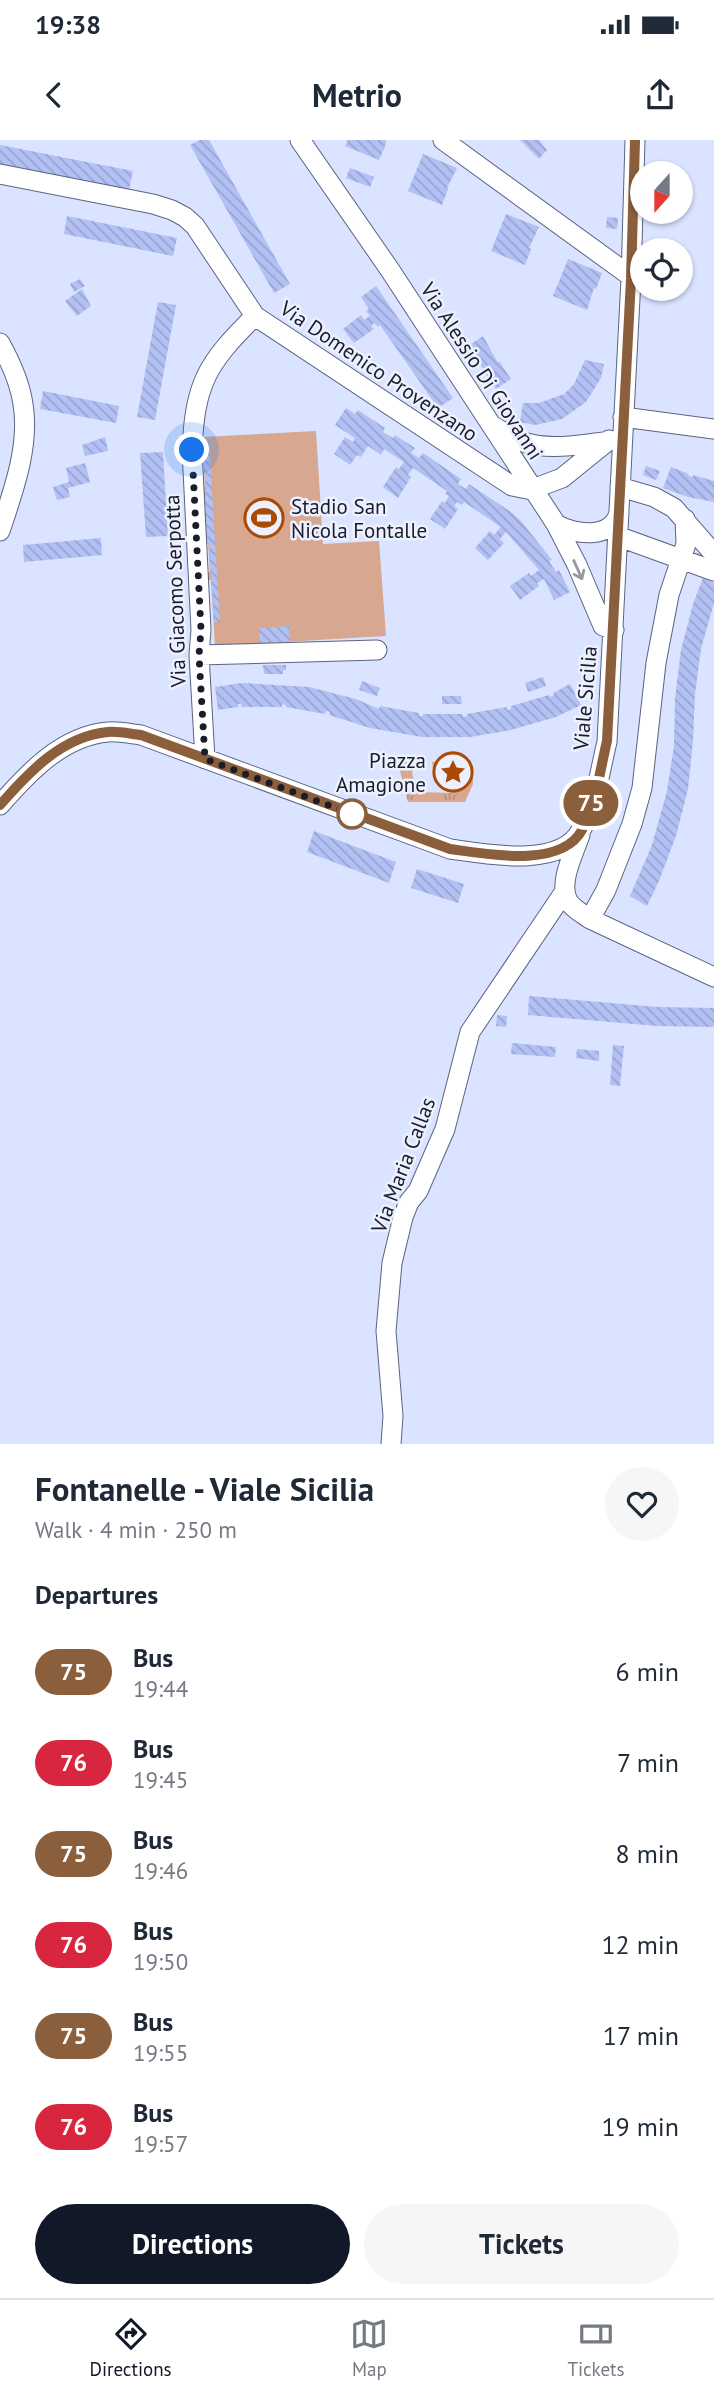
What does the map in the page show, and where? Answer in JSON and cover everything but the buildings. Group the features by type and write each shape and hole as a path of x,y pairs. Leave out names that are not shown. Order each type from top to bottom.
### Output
{"street":[{"name":"Via Alessio Di Giovanni","path":"300,140 535,488 577,565 603,626 614,630"},
{"path":"443,140 630,277"},
{"name":"Viale Sicilia","path":"632,238 635,140"},
{"name":"Via Domenico Provenzano","path":"0,174 153,204 186,217 203,236 255,316 512,486 535,488"},
{"name":"Viale Sicilia","path":"565,891 607,741 620,487 617,431 630,290"},
{"name":"Via Giacomo Serpotta","path":"205,759 192,450 195,406 207,372 232,339 255,316"},
{"path":"0,343 9,360 23,404 19,470 0,531"},
{"path":"492,426 517,440 539,446 562,447 617,431 714,429"},
{"path":"535,488 562,478 617,431"},
{"path":"620,487 654,497 674,508 714,554"},
{"path":"556,524 572,532 590,533 612,525 619,513"},
{"path":"590,919 606,890 632,824 642,788 661,631 669,594 685,544 685,519"},
{"path":"617,536 714,571"},
{"path":"199,655 377,650"},
{"path":"0,805 28,773 56,751 83,738 109,732 141,735 450,849 490,855 554,852 570,845 581,831"},
{"path":"565,891 568,901 590,919 714,977"},
{"name":"Via Maria Callas","path":"391,1444 393,1416 386,1331 392,1263 403,1217 409,1202 418,1191 444,1129 470,1032 565,891"}],"green space":[{"name":"Stadio San Nicola Fontalle","path":"316,431 323,544 379,541 386,636 215,646 211,580 204,580 203,573 210,572 205,496 199,496 198,489 205,487 202,437"},
{"path":"467,761 473,767 473,784 465,802 408,802 401,765 406,762 424,762 424,768 414,768 412,773 416,792 453,793 464,783 463,768 433,768 432,762"}],"bus line":[{"name":"75","path":"0,805 28,773 56,751 83,738 109,732 141,735 450,849 490,855 524,855 554,852 570,845 581,831 592,801 607,741 631,279 635,140"}],"place":[{"name":"Stadio San Nicola Fontalle","path":"264,518"},
{"name":"Piazza Amagione","path":"453,772"}],"route":[{"path":"192,450 205,759 352,814"}]}
